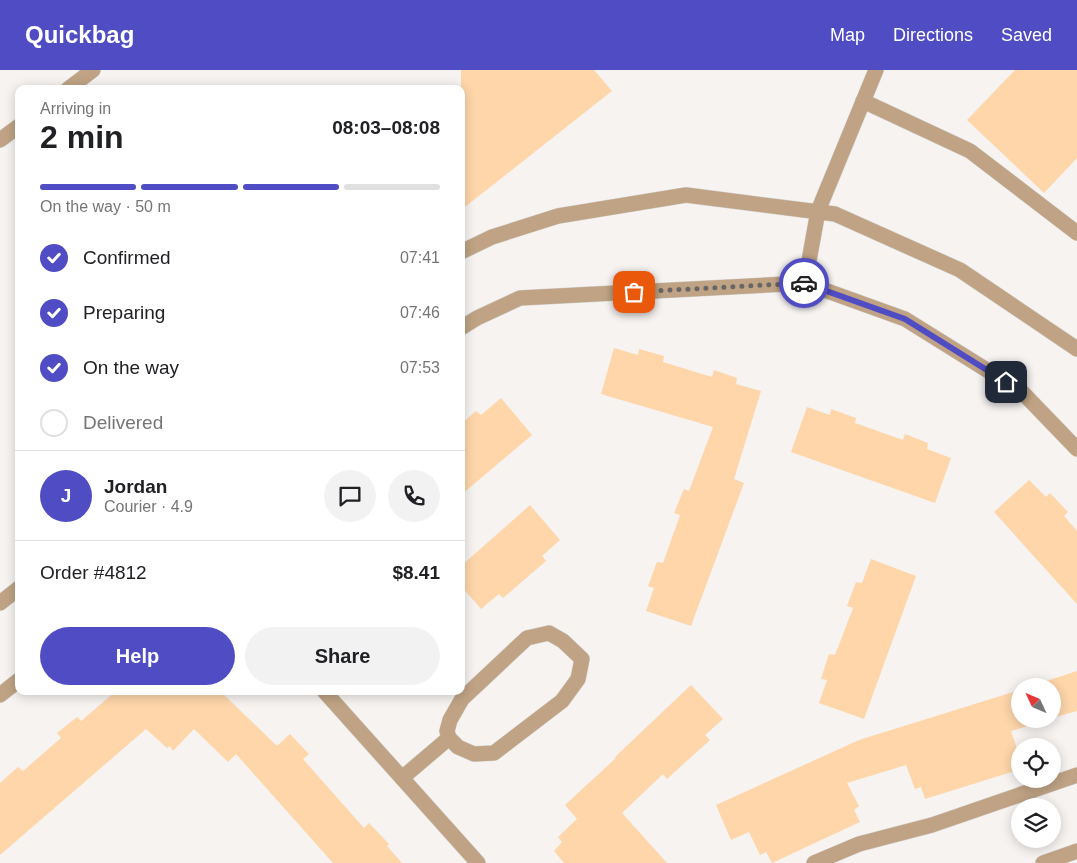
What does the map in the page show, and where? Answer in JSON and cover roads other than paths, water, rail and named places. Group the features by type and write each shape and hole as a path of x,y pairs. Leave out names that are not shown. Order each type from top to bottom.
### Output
{"street":[{"path":"73,85 93,70"},
{"path":"805,283 818,211 876,70"},
{"path":"863,101 970,151 1077,233"},
{"path":"0,140 15,129"},
{"path":"465,250 492,237 558,216 686,195 818,211 835,214 960,270 1077,348"},
{"path":"465,326 520,298 805,283 905,319 1022,392 1077,449"},
{"path":"0,603 15,591"},
{"path":"549,633 563,640 582,659 578,680 562,701 494,753 474,754 458,748 448,738 447,731 450,720 462,699 527,638 549,633"},
{"path":"0,696 15,683"},
{"path":"328,695 478,863"},
{"path":"402,778 448,738"},
{"path":"814,863 859,844 932,825 1077,775"},
{"path":"1043,863 1077,851"}]}
